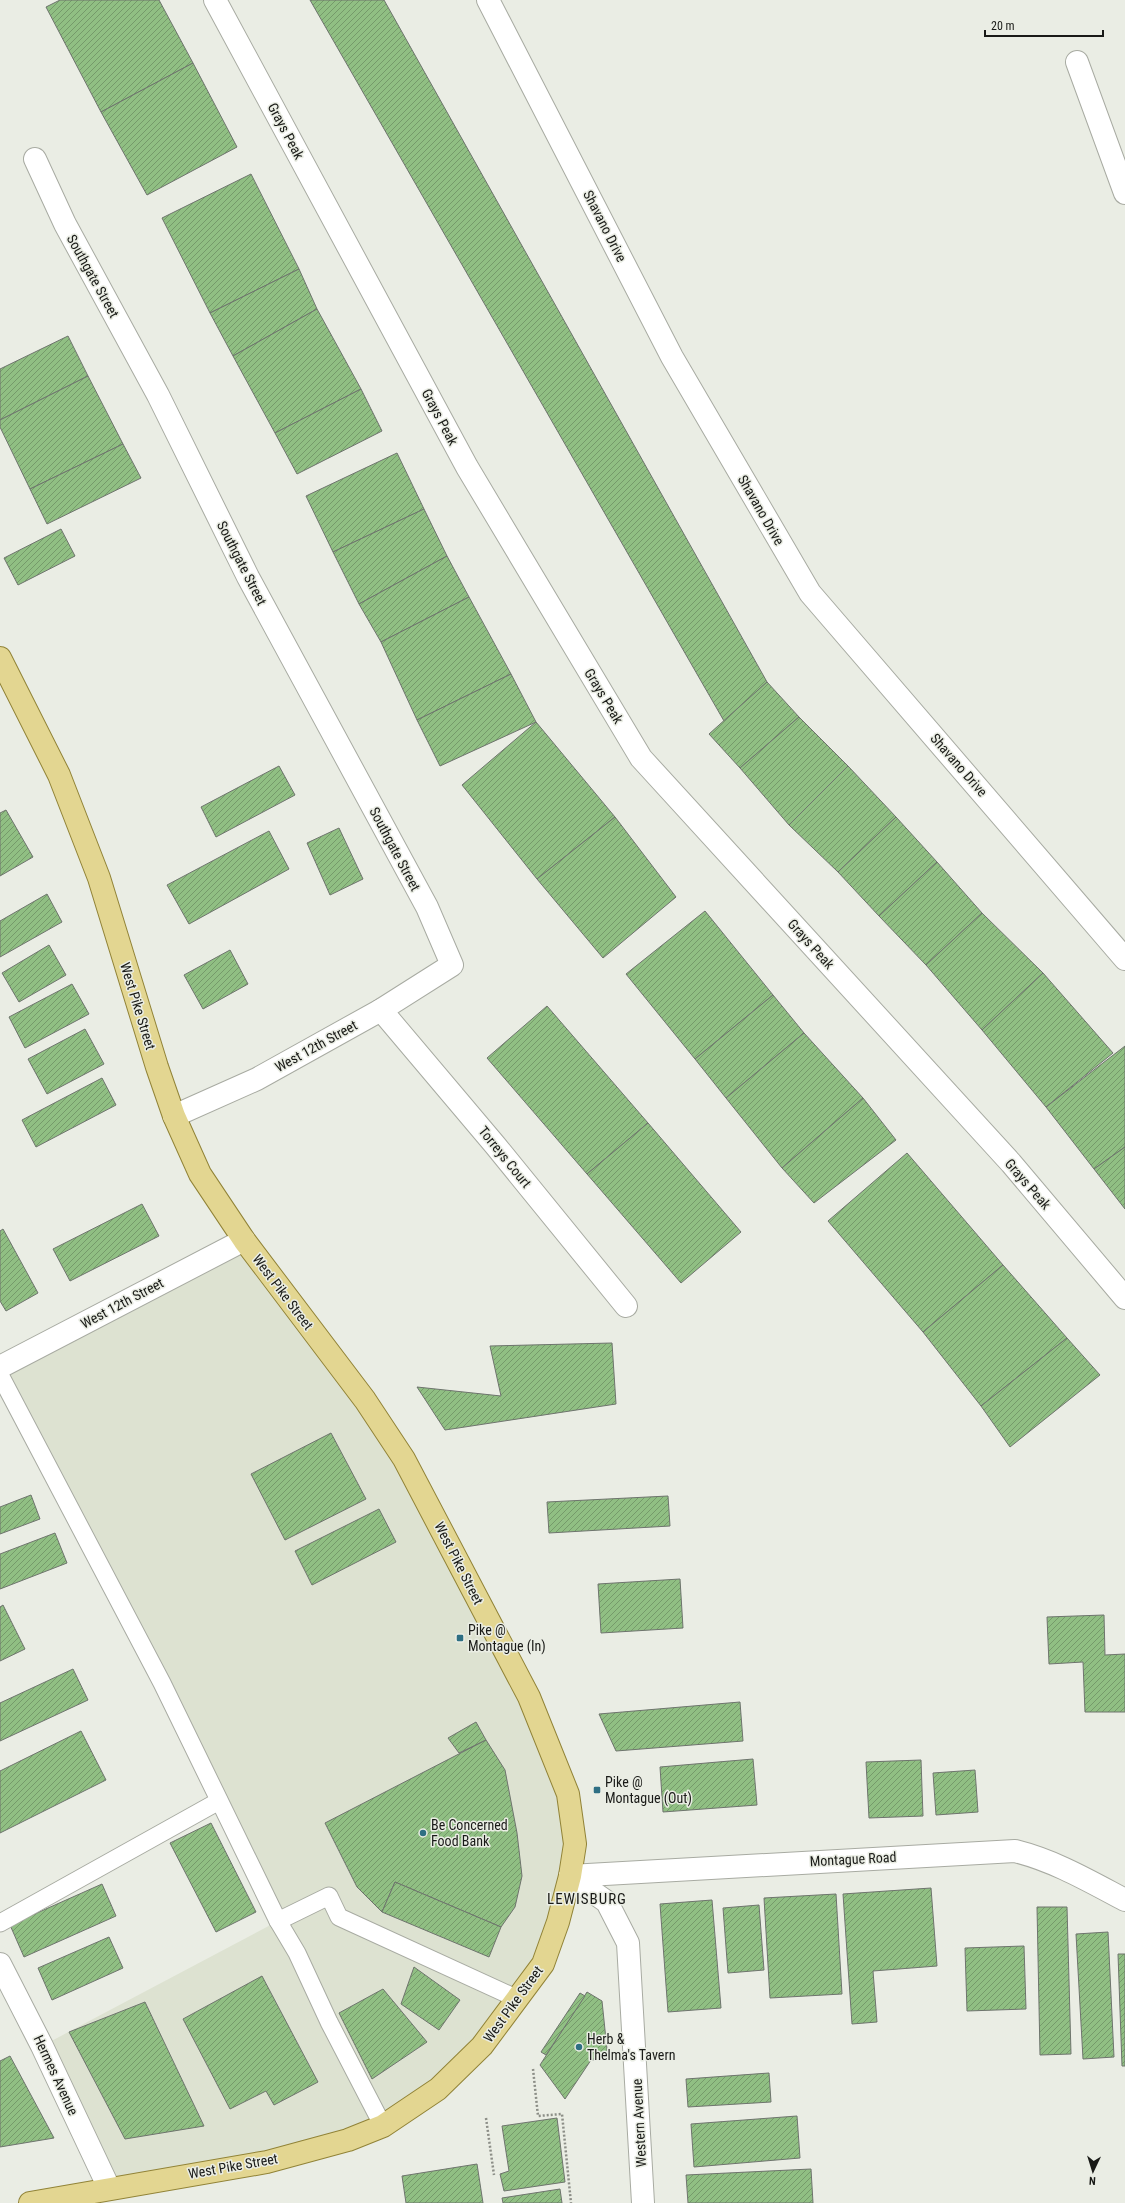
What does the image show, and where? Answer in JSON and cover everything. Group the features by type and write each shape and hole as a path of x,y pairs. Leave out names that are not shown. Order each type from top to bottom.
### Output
{"main road":[{"name":"West Pike Street","path":"0,658 59,775 99,878 156,1067 174,1116 200,1174 244,1240 365,1400 404,1459 529,1697 568,1794 575,1844 570,1876 558,1922 543,1964 482,2046 438,2089 383,2126 348,2140 267,2162 109,2188 30,2203"}],"street":[{"name":"Grays Peak","path":"215,0 467,467 641,758 1011,1163 1125,1298"},
{"name":"Shavano Drive","path":"488,0 672,357 810,593 1125,958"},
{"path":"1077,62 1125,193"},
{"name":"Southgate Street","path":"35,159 65,224 158,395 248,576 426,907 452,965"},
{"name":"West 12th Street","path":"174,1116 257,1079 382,1010 452,965"},
{"name":"Torreys Court","path":"382,1010 495,1145 626,1306"},
{"name":"West 12th Street","path":"0,1367 244,1240"},
{"name":"Montague Road","path":"570,1876 1015,1851 1037,1857 1076,1873 1125,1900"},
{"name":"Western Avenue","path":"570,1876 608,1902 628,1943 643,2203"},
{"name":"Hermes Avenue","path":"0,1964 42,2046 109,2188"}],"lane":[{"path":"0,1375 162,1682 278,1921 297,1953 329,2022 383,2126"},
{"path":"0,1923 219,1801"},
{"path":"278,1921 329,1896 339,1917 518,1999"}],"path":[{"path":"533,2069 538,2116 562,2114 570,2203"},
{"path":"486,2118 494,2175"}],"shaded area":[{"path":"244,1240 365,1400 529,1697 575,1844 518,1999 383,2126 109,2188 42,2046 278,1921 0,1367"}],"building":[{"path":"60,0 159,0 193,63 101,112 46,7"},
{"path":"310,0 384,0 767,682 724,721"},
{"path":"193,63 237,147 147,195 101,112"},
{"path":"251,174 299,269 210,313 162,218"},
{"path":"299,269 317,309 233,356 210,313"},
{"path":"317,309 361,389 275,433 233,356"},
{"path":"68,336 88,376 0,420 0,369"},
{"path":"88,376 123,444 30,489 0,427 0,420"},
{"path":"361,389 382,431 297,474 275,433"},
{"path":"123,444 141,478 47,524 30,489"},
{"path":"397,453 424,509 333,552 306,496"},
{"path":"424,509 447,556 359,604 333,552"},
{"path":"61,529 75,556 18,585 4,558"},
{"path":"447,556 469,597 381,642 359,604"},
{"path":"469,597 511,674 417,720 381,642"},
{"path":"511,674 536,722 440,766 417,720"},
{"path":"767,682 799,717 740,768 709,734"},
{"path":"799,717 848,766 789,825 740,768"},
{"path":"536,722 615,817 537,879 462,785"},
{"path":"279,766 295,795 216,837 201,807"},
{"path":"848,766 896,817 838,872 789,825"},
{"path":"6,810 33,857 0,876 0,813"},
{"path":"615,817 676,897 603,958 537,879"},
{"path":"896,817 937,862 879,916 838,872"},
{"path":"339,828 363,879 330,895 307,843"},
{"path":"269,831 289,869 189,924 167,885"},
{"path":"937,862 982,913 926,965 879,916"},
{"path":"47,894 62,922 0,957 0,921"},
{"path":"705,911 773,995 695,1059 626,974"},
{"path":"982,913 1043,973 982,1030 926,965"},
{"path":"49,945 66,975 19,1002 2,973"},
{"path":"230,950 248,984 203,1009 184,975"},
{"path":"1043,973 1113,1053 1046,1107 982,1030"},
{"path":"72,984 89,1014 25,1048 9,1017"},
{"path":"773,995 804,1033 726,1098 695,1059"},
{"path":"547,1006 648,1123 587,1174 487,1058"},
{"path":"85,1029 104,1064 47,1094 28,1059"},
{"path":"804,1033 863,1098 782,1168 726,1098"},
{"path":"1125,1046 1125,1147 1094,1169 1046,1107"},
{"path":"102,1078 116,1105 36,1147 22,1120"},
{"path":"863,1098 896,1140 814,1203 782,1168"},
{"path":"648,1123 741,1232 681,1283 587,1174"},
{"path":"1125,1147 1125,1209 1094,1169"},
{"path":"907,1153 1003,1265 923,1332 828,1221"},
{"path":"142,1204 159,1236 70,1281 53,1249"},
{"path":"3,1229 38,1293 6,1311 0,1301 0,1231"},
{"path":"1003,1265 1067,1338 981,1406 923,1332"},
{"path":"1067,1338 1100,1375 1010,1447 981,1406"},
{"path":"612,1343 616,1404 445,1430 417,1387 501,1396 490,1346"},
{"path":"331,1433 366,1499 285,1540 251,1474"},
{"path":"31,1495 40,1519 0,1534 0,1507"},
{"path":"668,1496 670,1526 549,1533 547,1502"},
{"path":"379,1509 396,1542 312,1585 295,1551"},
{"path":"55,1533 67,1563 0,1589 0,1554"},
{"path":"680,1579 683,1628 601,1633 598,1584"},
{"path":"3,1605 25,1649 0,1661 0,1607"},
{"path":"1104,1615 1105,1655 1125,1654 1125,1712 1085,1712 1083,1662 1049,1664 1047,1617"},
{"path":"73,1669 88,1700 0,1741 0,1703"},
{"path":"740,1702 743,1741 616,1751 599,1714"},
{"path":"476,1722 486,1740 459,1753 448,1738"},
{"path":"81,1731 106,1780 0,1833 0,1771"},
{"name":"Be Concerned Food Bank","path":"486,1740 505,1770 517,1833 522,1876 515,1907 501,1927 395,1882 382,1912 357,1887 325,1823"},
{"path":"753,1759 757,1805 663,1812 660,1767"},
{"path":"921,1760 923,1816 869,1818 866,1762"},
{"path":"975,1770 978,1812 936,1815 933,1773"},
{"path":"211,1823 256,1912 216,1932 170,1843"},
{"path":"395,1882 501,1927 489,1957 382,1912"},
{"path":"102,1884 116,1916 24,1957 10,1925"},
{"path":"931,1888 937,1966 873,1971 877,2022 852,2024 843,1894"},
{"path":"836,1894 842,1994 770,1998 764,1898"},
{"path":"712,1900 721,2008 668,2012 660,1904"},
{"path":"759,1905 764,1970 728,1973 723,1908"},
{"path":"1037,1907 1067,1907 1071,2054 1040,2055"},
{"path":"1108,1932 1114,2057 1083,2059 1076,1934"},
{"path":"109,1937 123,1968 52,2000 38,1968"},
{"path":"1024,1946 1026,2009 967,2011 965,1948"},
{"path":"1118,1954 1125,1954 1125,2066 1122,2066"},
{"path":"414,1967 460,2000 439,2030 401,2004"},
{"path":"262,1976 318,2082 274,2105 266,2091 230,2109 183,2019"},
{"path":"383,1989 427,2042 372,2079 339,2013"},
{"name":"Herb & Thelma's Tavern","path":"587,1992 602,2001 608,2059 591,2060 565,2099 540,2065"},
{"path":"580,1993 585,1996 546,2055 541,2052"},
{"path":"145,2002 204,2126 125,2139 69,2032"},
{"path":"10,2056 54,2138 0,2147 0,2061"},
{"path":"769,2073 771,2102 688,2107 686,2079"},
{"path":"797,2116 800,2158 694,2167 691,2124"},
{"path":"557,2118 565,2182 504,2191 500,2174 509,2171 502,2126"},
{"path":"477,2164 483,2203 406,2203 402,2176"},
{"path":"811,2169 813,2203 688,2203 686,2175"},
{"path":"560,2189 562,2203 503,2203 502,2198"}],"place":[{"name":"Pike @ Montague (In)","path":"460,1638"},
{"name":"Pike @ Montague (Out)","path":"597,1790"},
{"name":"Be Concerned Food Bank","path":"423,1833"},
{"name":"Herb & Thelma's Tavern","path":"579,2047"}],"district":[{"name":"LEWISBURG","path":"587,1899"}]}
